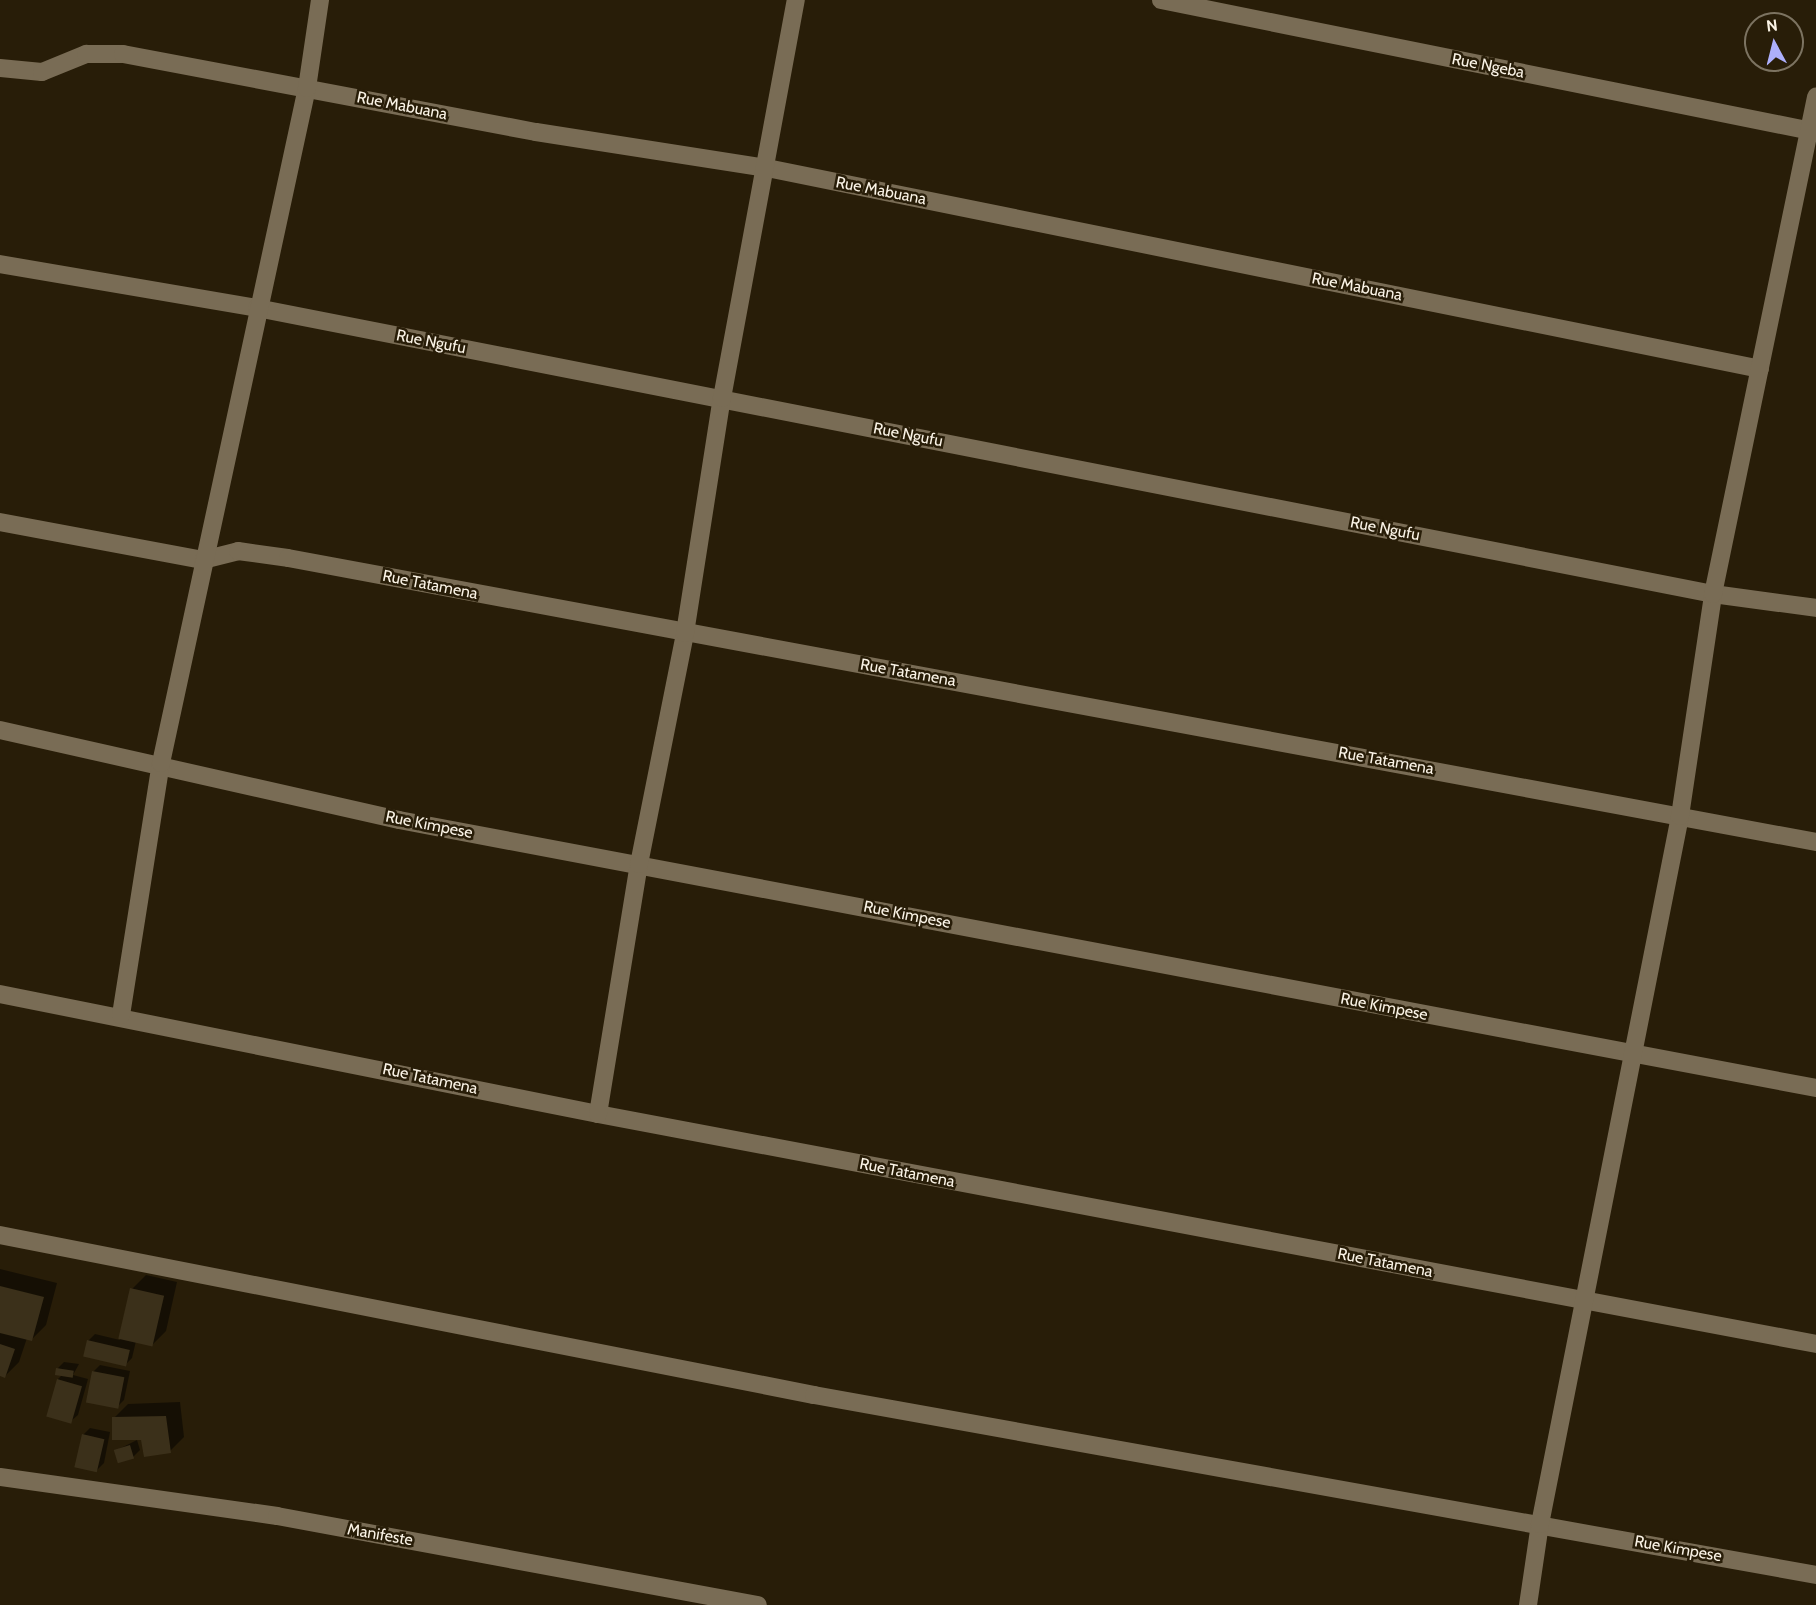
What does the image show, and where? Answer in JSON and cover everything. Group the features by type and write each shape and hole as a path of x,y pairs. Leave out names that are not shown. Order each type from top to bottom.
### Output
{"street":[{"path":"121,1015 161,763 256,308 307,88 320,0"},
{"path":"598,1114 639,864 685,633 722,398 767,168 796,0"},
{"name":"Rue Ngeba","path":"1161,0 1812,131"},
{"name":"Rue Mabuana","path":"0,68 42,72 86,54 123,54 536,132 767,168 1760,369"},
{"path":"1528,1605 1540,1524 1631,1054 1680,816 1713,594 1812,131 1816,97"},
{"name":"Rue Ngufu","path":"0,264 256,308 1713,594 1816,608"},
{"name":"Rue Tatamena","path":"0,522 203,560 238,551 288,558 1816,842"},
{"name":"Rue Kimpese","path":"0,730 161,763 399,820 1816,1088"},
{"name":"Rue Tatamena","path":"0,993 121,1015 598,1114 1816,1344"},
{"name":"Rue Kimpese","path":"0,1235 814,1395 1816,1575"},
{"name":"Manifeste","path":"0,1477 277,1516 758,1605"}],"building":[{"path":"0,1286 44,1297 32,1341 0,1333"},
{"path":"130,1288 164,1296 152,1347 118,1339"},
{"path":"87,1340 130,1350 126,1366 83,1357"},
{"path":"0,1344 15,1349 5,1378 0,1376"},
{"path":"56,1368 74,1371 73,1378 55,1375"},
{"path":"92,1371 124,1377 118,1409 86,1402"},
{"path":"57,1379 82,1386 71,1424 46,1416"},
{"path":"166,1416 171,1453 144,1457 141,1440 112,1440 112,1417"},
{"path":"82,1434 104,1439 97,1472 74,1467"},
{"path":"130,1445 134,1458 118,1463 114,1450"}]}
